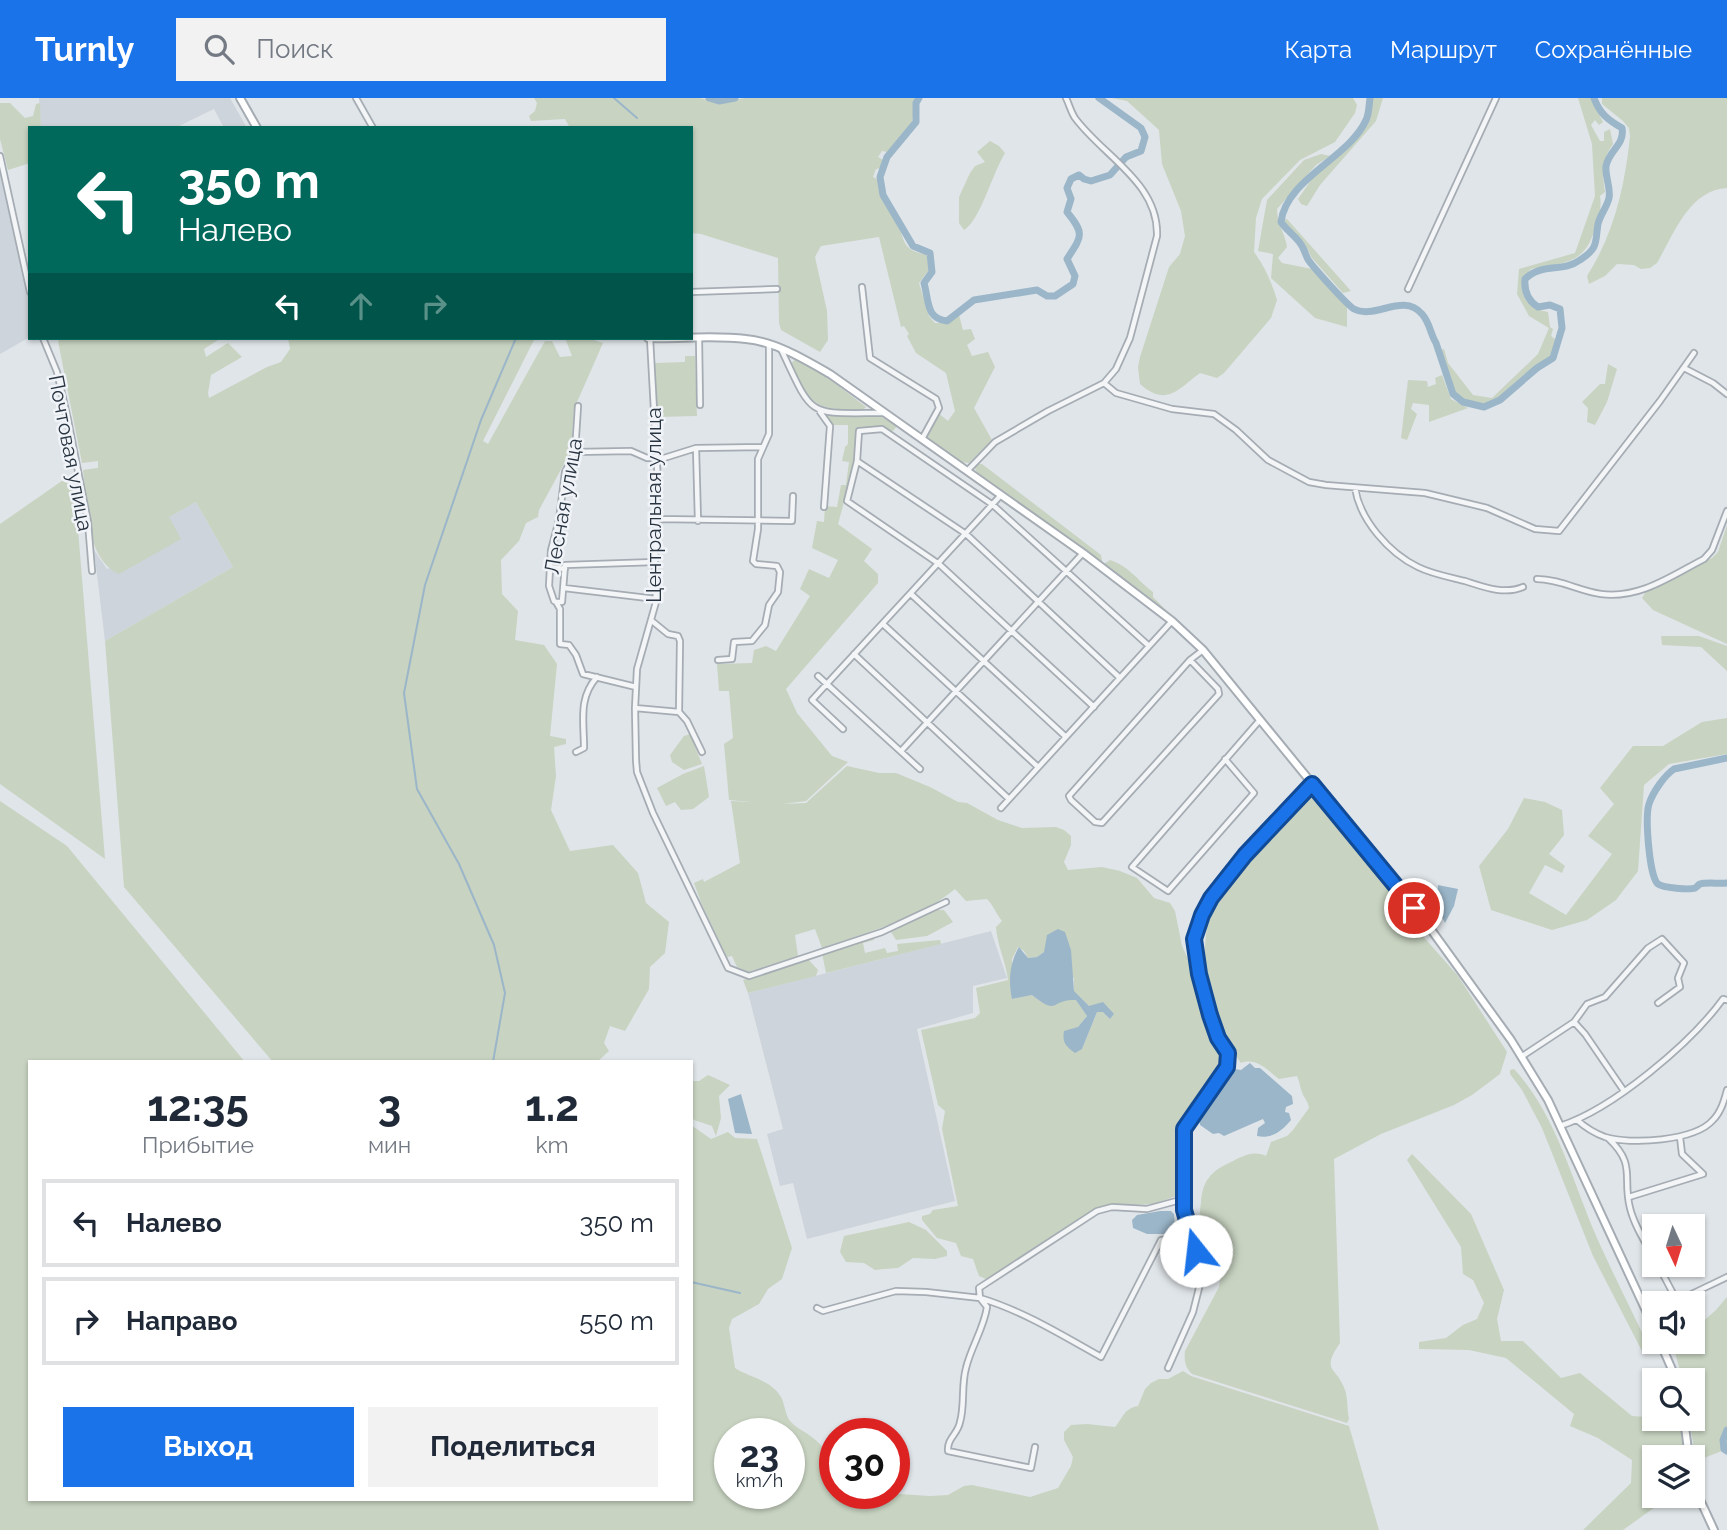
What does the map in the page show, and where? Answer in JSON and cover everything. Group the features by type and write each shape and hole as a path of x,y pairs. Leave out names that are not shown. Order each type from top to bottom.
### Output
{"main road":[{"path":"240,98 256,126"},
{"path":"693,338 747,339 769,344 799,356 830,374 1083,553 1172,621 1203,650 1427,924 1521,1057 1548,1100 1642,1302"},
{"path":"1704,1508 1714,1530"}],"street":[{"path":"356,98 372,126"},
{"path":"966,471 995,442 1104,383 1116,369 1130,338 1157,236 1155,211 1128,172 1075,117 1066,98"},
{"path":"1408,289 1496,98"},
{"path":"0,156 28,283"},
{"path":"862,287 870,358 936,399 939,408 922,439"},
{"path":"693,292 777,289"},
{"path":"699,338 700,405"},
{"name":"Почтовая улица","path":"44,340 57,372 68,420 70,443 88,522 92,570"},
{"name":"Центральная улица","path":"649,340 656,458 656,599 638,669 634,748 637,772 653,813 698,910 729,968 749,976 882,932 946,902"},
{"path":"718,660 732,659 734,642 752,641 765,625 769,605 778,592 780,572 776,566 756,564 753,561 758,530 758,459 769,434 769,344"},
{"path":"780,348 803,396 830,426 824,508"},
{"path":"1104,383 1116,393 1172,409 1214,414 1276,465 1309,482 1425,493 1487,508 1535,529 1559,531 1694,353"},
{"path":"1684,368 1713,383 1727,394"},
{"name":"Лесная улица","path":"578,406 575,452 565,472 549,586 554,601 561,610 560,644 569,645 583,674 597,677"},
{"path":"820,412 884,413"},
{"path":"893,435 901,424"},
{"path":"1094,707 939,564 847,502 857,461 859,431 882,429 893,435 993,505 1149,646"},
{"path":"575,452 631,451 647,458 656,458 696,448 763,447"},
{"path":"696,448 698,520"},
{"path":"857,461 966,534 1120,678"},
{"path":"1355,488 1357,502 1367,520 1402,558 1419,568 1493,590 1523,587"},
{"path":"843,729 812,700 1001,495"},
{"path":"657,519 792,521 793,496"},
{"path":"1537,579 1554,579 1600,594 1632,595 1704,559 1712,550 1727,511"},
{"path":"901,751 1083,553"},
{"path":"556,602 562,602 565,565 655,562"},
{"path":"550,567 565,569"},
{"path":"564,588 656,599"},
{"path":"911,594 1066,737"},
{"path":"652,621 668,634 678,636 680,640 678,712"},
{"path":"1001,808 1172,621"},
{"path":"884,625 1038,767"},
{"path":"1190,660 1218,689 1219,694 1102,823 1095,822 1069,796 1190,660 1203,650"},
{"path":"854,654 1009,799"},
{"path":"818,676 920,769"},
{"path":"576,752 584,748 583,703 587,688 597,677 636,687"},
{"path":"635,708 678,712 687,721 702,752"},
{"path":"1225,759 1254,793 1168,891 1132,867 1225,759 1259,720"},
{"path":"1168,1368 1193,1312 1202,1276 1184,1210 1184,1129 1227,1067 1228,1060 1228,1053 1218,1038 1199,974 1194,939 1211,898 1245,855 1312,784"},
{"path":"1521,1057 1574,1022 1587,1004 1605,998 1648,948 1662,939 1684,963 1678,978 1680,987 1658,1003"},
{"path":"1560,1126 1577,1120 1624,1091 1683,1043 1723,999 1727,1000"},
{"path":"1574,1022 1586,1034 1624,1091"},
{"path":"1607,1138 1649,1140 1680,1137 1712,1121 1723,1105 1727,1090"},
{"path":"1577,1120 1618,1147 1626,1161 1630,1209 1642,1234"},
{"path":"1629,1197 1703,1174 1684,1158 1680,1137"},
{"path":"1035,1447 1031,1468 948,1451 949,1440 961,1422 965,1369 987,1307 980,1298 979,1288 1097,1211 1112,1207 1147,1209 1184,1199"},
{"path":"817,1308 823,1311 896,1292 926,1292 980,1298 1001,1304 1101,1357 1161,1240 1169,1238 1196,1251"},
{"path":"1665,1278 1677,1301 1727,1277"}],"shaded area":[{"path":"39,98 230,98 246,126 223,126 214,109 179,126 41,126"},
{"path":"0,156 28,283 28,338 0,354"},
{"path":"196,502 233,567 105,641 94,550 107,569 180,539 168,517"},
{"path":"991,931 1007,978 973,986 973,1013 917,1029 955,1201 807,1239 793,1183 780,1186 767,1134 783,1129 748,993"}],"green space":[{"path":"534,98 700,98 718,103 745,98 916,98 912,122 887,152 882,151 878,157 883,160 882,168 876,169 873,177 879,180 883,199 905,244 914,251 927,255 930,269 919,283 929,316 935,323 948,323 959,315 963,330 971,329 975,339 967,345 972,356 988,352 995,367 974,408 992,440 969,463 961,462 926,438 938,413 948,421 955,411 946,373 916,353 907,336 909,334 904,326 901,327 879,237 821,246 815,257 827,311 828,340 820,352 781,330 778,258 693,233 693,126 569,126 565,119 531,121 529,116 535,111 537,103"},
{"path":"1112,98 1353,98 1357,105 1355,113 1335,142 1300,160 1262,199 1256,218 1254,252 1268,275 1277,300 1271,318 1224,373 1217,378 1200,373 1179,389 1165,395 1158,395 1140,384 1138,367 1169,267 1180,254 1185,236 1181,211 1162,164 1159,130 1127,101"},
{"path":"1373,98 1383,98 1376,121 1320,185 1307,206 1301,204 1298,199 1316,173 1352,144 1368,120"},
{"path":"1578,98 1591,98 1603,122 1599,125 1595,120 1591,125 1600,141 1604,141 1604,132 1610,129 1613,144 1605,161 1605,192 1600,196 1599,216 1591,240 1579,256 1571,260 1531,269 1523,284 1524,296 1528,302 1548,312 1550,327 1553,329 1551,336 1556,340 1551,356 1536,365 1500,397 1484,404 1467,401 1454,392 1440,350 1444,349 1448,363 1473,395 1492,398 1538,354 1549,328 1529,316 1517,294 1519,269 1575,253 1595,196 1592,144"},
{"path":"1602,98 1727,98 1727,188 1702,196 1693,205 1684,215 1657,263 1650,268 1617,264 1605,276 1589,284 1587,276 1617,209 1630,136 1629,128 1602,104"},
{"path":"0,103 10,103 25,118 33,116 36,104 40,103 41,126 28,126 28,164 8,170 0,139"},
{"path":"990,141 1005,153 981,207 964,230 959,223 959,197 975,166 985,162 977,152"},
{"path":"1321,154 1330,156 1316,165 1277,209 1287,247 1278,258 1282,263 1312,269 1347,307 1347,327 1315,318 1271,278 1273,254 1258,251 1267,200 1304,160"},
{"path":"1287,219 1351,291 1343,293 1312,258 1304,243 1289,230 1283,220"},
{"path":"218,340 204,349 206,357 228,343 242,357 211,375 209,398 281,362 290,349 288,340 534,340 483,441 488,444 545,341 552,341 560,357 572,356 566,340 594,340 603,343 574,409 571,451 539,510 538,517 526,523 519,541 501,560 502,594 518,611 515,640 544,645 557,664 550,736 566,739 566,744 554,747 556,776 551,810 570,851 613,845 638,873 646,903 669,922 665,953 650,967 649,989 625,1031 610,1026 604,1043 609,1051 599,1060 271,1060 124,887 105,641 233,567 196,502 169,517 181,539 119,574 108,567 94,543 87,513 83,470 98,468 98,461 82,463 58,341"},
{"path":"685,356 695,356 697,416 656,417 655,363 685,362"},
{"path":"796,359 832,381 866,407 862,411 846,410 816,402 804,389 790,364"},
{"path":"1608,364 1617,369 1607,402 1595,425 1587,422 1588,408 1582,402 1600,384 1605,384"},
{"path":"1442,375 1451,399 1468,408 1429,422 1429,405 1413,403 1411,409 1417,414 1407,440 1401,438 1408,380 1427,381 1428,387 1436,384 1435,378"},
{"path":"825,415 882,417 897,426 892,432 881,427 856,430 855,461 838,524 872,549 864,561 878,574 878,583 786,689 797,713 832,756 848,762 806,801 782,804 806,803 847,766 879,773 896,773 958,802 967,803 998,820 1022,828 1056,827 1064,830 1071,836 1071,845 1064,862 1068,870 1102,867 1120,871 1137,878 1154,898 1170,903 1175,911 1182,946 1197,978 1207,1021 1225,1053 1224,1066 1182,1127 1182,1194 1154,1204 1102,1206 986,1279 979,1276 973,1259 961,1256 956,1243 937,1238 922,1220 922,1216 933,1210 958,1206 942,1129 945,1111 938,1105 921,1030 975,1018 980,1013 976,988 1008,980 996,927 1002,921 991,904 987,899 966,901 955,889 909,916 822,948 815,929 795,935 798,956 748,972 737,967 732,956 727,957 694,883 703,879 704,882 740,863 731,801 752,802 729,800 724,744 733,738 729,691 719,691 717,664 752,663 754,650 766,646 776,651 810,596 800,589 809,569 829,578 838,560 812,548 817,521 824,522 825,506 837,507 841,485 846,485 849,462 842,461 848,444 848,425 832,425","holes":["1018,947 1028,958 1037,957 1044,952 1074,978 1074,992 1089,1006 1114,1014 1110,1019 1103,1011 1097,1012 1082,1049 1075,1052 1078,1027 1087,1016 1076,999 1050,1005 1032,995 1012,999 1012,959"]},
{"path":"977,464 982,464 1101,555 1102,561 1098,562 979,476 975,469"},
{"path":"69,476 76,505 105,859 0,784 0,524"},
{"path":"1727,525 1727,644 1653,610 1642,598 1645,593 1712,558 1718,552"},
{"path":"1110,560 1128,570 1153,592 1153,597 1171,615 1104,564"},
{"path":"1661,636 1699,636 1727,646 1727,671 1701,647 1662,645"},
{"path":"1727,718 1727,754 1669,764 1644,785 1638,871 1616,900 1587,920 1552,930 1491,910 1479,866 1508,829 1524,798 1545,802 1562,810 1564,835 1549,854 1565,866 1562,873 1545,865 1529,893 1566,915 1612,854 1588,836 1614,804 1600,788 1633,746 1663,746 1702,722"},
{"path":"690,734 702,764 684,770 672,762 670,755 684,736"},
{"path":"704,766 709,797 693,809 681,810 675,802 666,806 657,788"},
{"path":"1306,795 1310,795 1325,809 1418,924 1422,935 1458,976 1507,1052 1500,1074 1472,1095 1454,1105 1381,1134 1334,1159 1340,1343 1331,1364 1347,1397 1347,1423 1192,1374 1186,1366 1185,1358 1185,1351 1219,1287 1217,1262 1200,1220 1206,1183 1218,1169 1240,1158 1252,1154 1266,1156 1271,1142 1287,1136 1309,1108 1297,1076 1279,1079 1257,1063 1241,1063 1229,1043 1206,980 1205,947 1210,909 1228,890 1228,882"},
{"path":"0,801 67,846 243,1060 28,1060 28,1501 693,1501 693,1126 711,1139 728,1132 735,1138 757,1139 792,1248 782,1279 768,1289 759,1304 732,1319 729,1328 735,1368 771,1386 781,1397 788,1418 714,1418 714,1509 805,1509 805,1433 819,1444 819,1509 910,1509 910,1495 948,1495 964,1486 972,1485 1030,1497 1058,1488 1071,1466 1073,1457 1064,1440 1064,1432 1071,1425 1115,1427 1127,1411 1138,1406 1145,1389 1151,1383 1168,1379 1183,1371 1191,1376 1349,1426 1379,1530 0,1530"},
{"path":"934,910 944,910 953,922 927,936 896,940 891,932"},
{"path":"874,936 874,940 863,943 865,953 885,948 887,953 898,951 897,944 940,940 941,944 826,973 822,953"},
{"path":"809,960 818,970 816,976 748,993 743,980"},
{"path":"1514,1069 1529,1087 1553,1128 1597,1238 1642,1332 1642,1351 1593,1256 1542,1128 1510,1070"},
{"path":"708,1075 730,1085 719,1096 721,1118 716,1136 712,1126 693,1118 693,1081 699,1081"},
{"path":"1412,1154 1471,1214 1504,1290 1497,1319 1501,1341 1523,1341 1561,1378 1580,1373 1632,1416 1642,1417 1642,1431 1681,1431 1683,1445 1642,1445 1642,1508 1654,1508 1623,1530 1583,1530 1631,1483 1632,1460 1598,1438 1570,1426 1574,1414 1506,1358 1469,1350 1419,1349 1419,1342 1446,1338 1463,1325 1477,1319 1484,1303 1473,1280 1463,1274 1461,1247 1407,1160"},
{"path":"909,1222 926,1230 947,1251 947,1256 935,1259 913,1258 898,1268 875,1270 864,1263 846,1262 840,1252 844,1236"},
{"path":"1727,1297 1727,1449 1705,1458 1705,1445 1693,1445 1691,1431 1705,1431 1705,1368 1679,1368 1675,1354 1705,1354 1705,1320"}],"water":[{"path":"1438,885 1458,889 1454,906 1445,923 1437,908"},
{"path":"1058,929 1065,932 1071,950 1074,991 1089,1006 1103,1002 1114,1014 1110,1019 1103,1012 1097,1012 1082,1049 1075,1053 1065,1044 1064,1031 1078,1027 1087,1016 1076,1000 1051,1006 1032,995 1012,999 1011,992 1012,965 1019,947 1028,958 1037,957 1044,952 1047,935"},
{"path":"1250,1063 1255,1068 1260,1068 1292,1096 1293,1104 1286,1107 1285,1112 1289,1113 1291,1120 1280,1131 1267,1136 1257,1136 1258,1128 1265,1123 1263,1119 1224,1136 1213,1134 1200,1125 1199,1120 1235,1069 1241,1070"},
{"path":"741,1094 752,1134 735,1133 728,1099"},
{"path":"1171,1211 1174,1214 1175,1229 1170,1234 1147,1234 1133,1228 1132,1220 1137,1215"}],"waterway":[{"path":"614,98 637,118"},
{"path":"709,98 719,101 735,98"},
{"path":"919,98 916,103 916,122 887,157 880,177 883,195 913,246 930,253 932,272 924,283 928,302 935,317 947,321 974,300 1037,290 1047,296 1055,296 1073,284 1075,276 1067,259 1076,245 1079,230 1067,212 1071,199 1067,188 1071,179 1079,175 1091,181 1110,175 1126,157 1141,151 1145,137 1141,128 1099,98"},
{"path":"1370,98 1367,118 1358,133 1294,193 1285,207 1281,222 1300,243 1312,265 1354,309 1371,311 1406,305 1422,314 1436,343 1453,394 1463,402 1484,407 1500,400 1553,358 1562,328 1560,309 1550,305 1535,305 1527,295 1525,279 1539,271 1573,264 1586,256 1595,244 1599,221 1609,198 1606,166 1621,139 1622,128 1605,116 1594,98"},
{"path":"493,1060 505,993 494,945 459,864 417,789 404,693 425,585 481,420 515,340"},
{"path":"1727,758 1674,769 1653,794 1647,821 1650,859 1658,884 1688,889 1703,883 1727,883"},
{"path":"693,1282 740,1293"},
{"path":"1727,1430 1723,1440 1724,1449 1727,1451"}],"route":[{"path":"1196,1251 1184,1210 1184,1129 1227,1067 1228,1060 1228,1053 1218,1038 1210,1015 1199,974 1194,939 1211,898 1245,855 1312,784 1414,908"}]}
